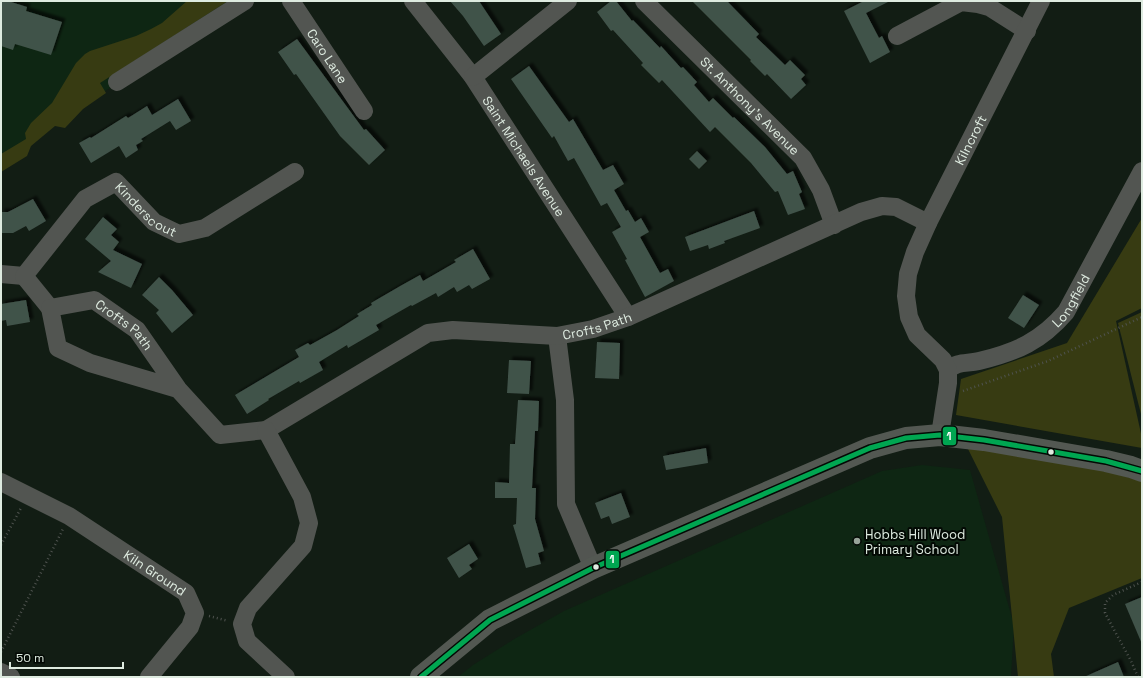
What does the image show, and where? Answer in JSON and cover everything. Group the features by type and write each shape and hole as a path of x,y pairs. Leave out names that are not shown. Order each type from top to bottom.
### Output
{"street":[{"path":"117,82 246,1"},
{"name":"Caro Lane","path":"291,1 364,110"},
{"name":"Saint Michaels Avenue","path":"413,1 473,77 628,317"},
{"path":"473,77 568,1"},
{"name":"St. Anthony's Avenue","path":"644,1 803,158 821,190 834,225"},
{"name":"Kilncroft","path":"948,370 943,360 917,335 909,317 906,296 908,274 915,252 928,223 1041,1"},
{"path":"897,36 960,2 989,7 1026,31"},
{"name":"Longfield","path":"948,370 954,364 978,361 1007,353 1032,342 1054,326 1066,312 1142,171"},
{"name":"Kinderscout","path":"24,276 85,199 116,182 154,222 179,234 206,228 295,172"},
{"name":"Crofts Path","path":"50,308 94,300 137,330 178,389 220,435 266,430 428,333 453,330 557,336 593,329 628,317 861,212 882,206 896,207 928,223"},
{"path":"1,274 24,276 50,308 58,348 90,363 178,389"},
{"path":"557,336 565,400 566,504 593,568"},
{"path":"940,435 948,383 948,370"},
{"path":"266,430 302,496 309,523 303,546 248,608 242,624 247,641 286,677"},
{"path":"421,677 490,620 593,568 870,448 906,438 940,435 984,440 1106,461 1142,471"},
{"name":"Kiln Ground","path":"1,482 69,516 186,593 195,613"},
{"path":"149,677 190,626 195,613"},
{"path":"1,672 11,677"}],"path":[{"path":"945,397 1048,362 1142,317"},
{"path":"1,545 28,496"},
{"path":"1,652 69,516"},
{"path":"1138,677 1131,661 1105,614 1105,603 1113,595 1142,582"},
{"path":"195,613 242,624"}],"shaded area":[{"path":"1,1 246,1 58,121 1,164"},
{"path":"187,1 228,1 100,83 106,93 83,109 65,128 55,126 31,146 27,156 1,172 1,154 26,139 25,133 31,123 52,103 76,63 85,54 136,36 151,29 162,23"},
{"path":"1142,218 1142,308 1116,321 1142,438 1142,448 956,415 961,379 1067,343"},
{"path":"1142,312 1142,418 1118,323"},
{"path":"959,431 1142,481 1142,578 1069,608 1051,654 1054,677 1018,677 1002,517"},
{"name":"Hobbs Hill Wood Primary School","path":"922,465 970,470 1014,625 1011,677 458,677 473,665 516,638 564,611 882,471"}],"building":[{"path":"1,1 8,1 27,7 26,11 62,22 51,55 15,44 13,50 1,46"},
{"path":"450,1 479,1 501,34 484,46 463,16"},
{"path":"611,1 616,1 632,21 633,20 660,48 661,46 681,68 683,67 697,82 694,85 709,102 713,98 733,118 734,117 765,147 787,174 793,171 802,192 799,194 805,209 788,215 778,191 775,192 751,163 715,127 710,132 662,80 659,83 641,65 643,63 613,30 611,31 597,12"},
{"path":"692,1 727,1 759,34 756,37 785,65 790,60 805,75 801,79 806,85 791,99 767,74 765,76"},
{"path":"864,1 890,1 866,13 879,38 882,36 890,52 870,63 844,11"},
{"path":"297,39 364,130 366,129 385,150 369,165 340,136 296,74 294,75 278,52"},
{"path":"529,66 569,122 573,119 603,170 613,165 624,184 614,190 626,211 628,210 635,222 641,218 649,232 640,237 660,273 668,269 674,281 645,297 612,232 621,227 607,203 601,206 574,158 568,161 554,136 552,138 511,79"},
{"path":"178,99 191,121 176,130 170,121 141,139 143,141 136,145 138,150 126,158 119,146 91,163 79,143 90,137 91,138 126,116 128,118 147,106 152,115"},
{"path":"697,151 707,161 699,169 689,159"},
{"path":"33,199 46,221 29,231 26,226 13,233 1,233 1,212 8,212"},
{"path":"754,211 760,228 724,241 725,243 709,249 708,245 690,251 685,237"},
{"path":"103,217 117,229 111,235 119,242 113,250 142,264 131,288 98,272 111,261 85,239"},
{"path":"473,249 490,279 472,289 469,285 457,292 454,287 438,297 436,293 412,306 411,305 376,325 379,330 348,348 347,345 319,362 323,370 300,383 299,381 268,399 269,400 247,414 235,395 299,357 295,350 308,343 310,345 337,330 359,316 357,314 372,305 371,303 402,285 420,275 423,281 456,262 454,260"},
{"path":"159,277 193,315 172,333 156,313 159,310 142,295"},
{"path":"1023,295 1039,305 1024,328 1008,318"},
{"path":"26,300 30,322 7,326 6,320 1,321 1,304"},
{"path":"597,342 620,343 619,379 595,378"},
{"path":"509,360 531,361 529,394 507,393"},
{"path":"518,400 539,401 538,431 535,431 532,488 536,488 535,519 544,551 538,553 541,564 526,568 513,525 516,524 517,498 495,498 495,482 509,483 510,444 515,444"},
{"path":"706,448 708,463 666,470 663,456"},
{"path":"621,493 630,517 612,524 609,516 601,519 595,503"},
{"path":"469,544 478,559 469,565 472,569 459,578 447,558"},
{"path":"1142,597 1142,644 1125,604"},
{"path":"1118,662 1124,677 1084,677"}],"transit line":[{"name":"1","path":"421,677 490,620 593,568 870,448 906,438 940,435 984,440 1106,461 1142,471"}],"place":[{"name":"Hobbs Hill Wood Primary School","path":"857,541"}]}
